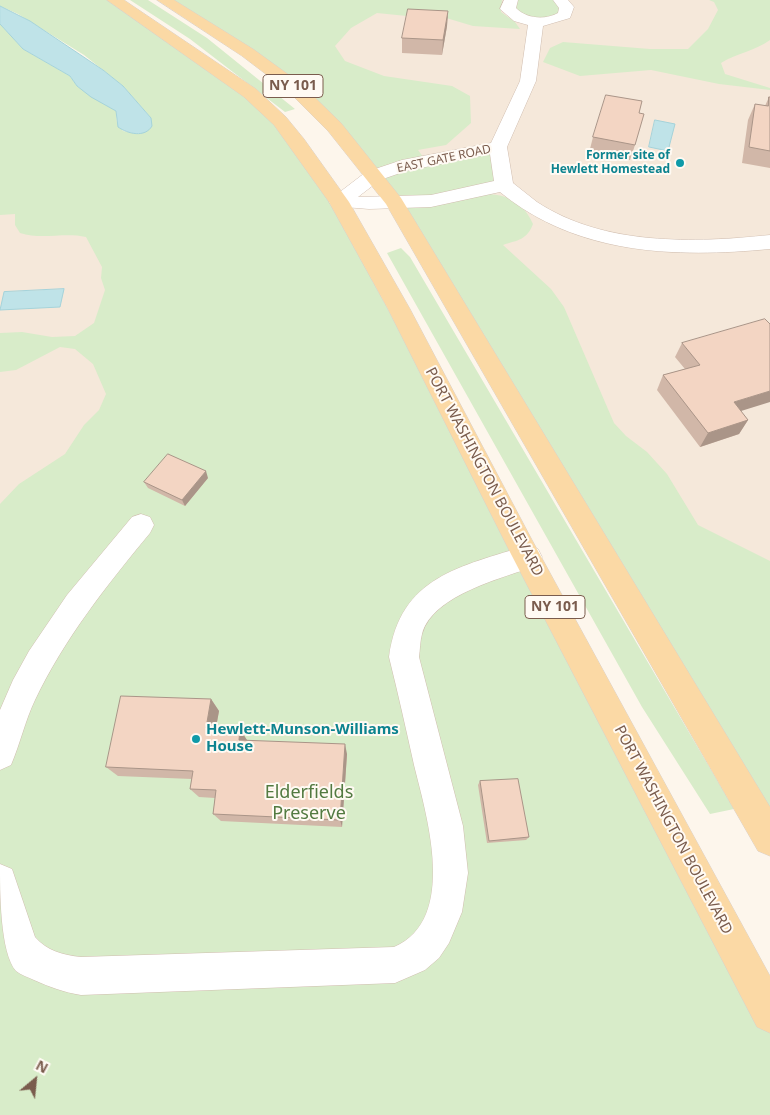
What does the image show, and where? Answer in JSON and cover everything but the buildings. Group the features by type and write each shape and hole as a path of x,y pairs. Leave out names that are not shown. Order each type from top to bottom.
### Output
{"main road":[{"name":"PORT WASHINGTON BOULEVARD","path":"114,0 250,93 280,121 298,143 339,202 400,310 528,557 770,1014"},
{"name":"NY 101","path":"164,0 261,62 295,88 342,137 394,202 770,839"}],"street":[{"path":"511,0 507,5 510,12 521,19 536,22 553,20 565,15 567,7 560,0"},
{"path":"536,22 533,58 526,89 498,147 504,185 517,198 550,218 616,238 667,246 728,248 770,242"},
{"name":"EAST GATE ROAD","path":"339,202 373,176 402,166 498,147"},
{"path":"339,202 431,200 504,185"},
{"path":"0,754 18,705 58,632 86,591 141,525"},
{"path":"0,882 8,915 22,950 29,958 60,973 81,976 128,975 395,965 409,961 429,943 439,924 447,898 450,869 448,837 404,657 404,642 408,626 427,601 453,584 528,557"}],"shaded area":[{"path":"166,0 770,0 770,839 411,229 314,106"},
{"path":"0,167 120,262 123,463 0,529"}],"green space":[{"name":"Elderfields Preserve","path":"0,0 114,0 214,68 298,143 770,1014 770,1115 0,1115 0,504 19,484 65,454 84,425 99,410 106,394 93,364 75,349 60,347 16,370 0,372 0,333 22,332 52,337 75,336 94,323 105,290 101,278 102,267 86,237 70,235 36,236 20,233 15,225 15,214 0,215 0,24 23,49 70,76 77,86 116,111 117,123 123,131 139,134 151,118 123,86 84,55 18,14 0,6"},
{"path":"130,0 148,0 207,38 295,109 285,112 190,39"},
{"path":"165,0 502,0 501,12 515,22 520,29 473,26 433,14 407,16 377,13 351,28 335,46 345,61 384,76 452,86 470,96 471,123 446,145 418,150 426,161 498,147 504,185 485,194 493,194 514,201 525,210 533,224 525,236 503,245 551,289 564,307 614,423 626,436 647,452 667,474 698,525 770,561 770,839 411,229 314,106"},
{"path":"511,0 560,0 565,15 528,21 509,2"},
{"path":"709,0 770,0 770,40 721,63 725,74 770,88 770,90 719,84 651,70 580,76 543,62 550,48 563,42 650,49 688,49 708,29 718,10 714,2"},
{"path":"401,248 410,257 734,809 710,814 642,707 387,253"}],"water":[{"path":"0,6 30,21 103,70 123,86 151,118 152,126 149,130 136,134 118,127 116,111 91,97 77,86 70,76 23,49 0,24"},
{"path":"655,120 675,124 668,151 649,147"},
{"path":"64,289 60,307 0,310 4,292"}],"place":[{"name":"Former site of Hewlett Homestead","path":"680,163"},
{"name":"Hewlett-Munson-Williams House","path":"196,739"}]}
